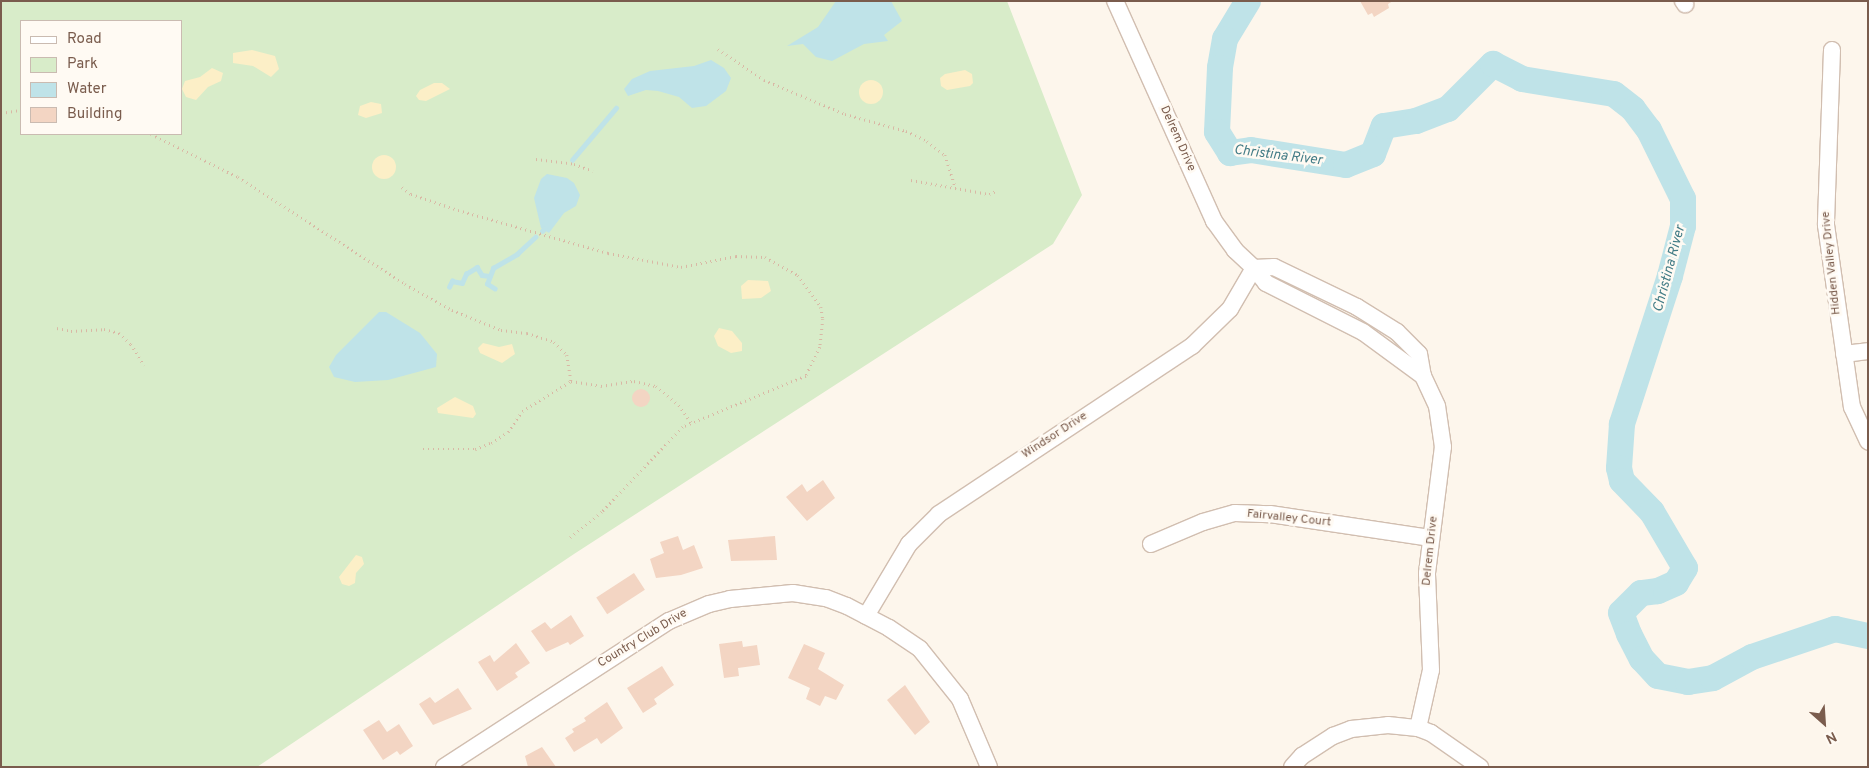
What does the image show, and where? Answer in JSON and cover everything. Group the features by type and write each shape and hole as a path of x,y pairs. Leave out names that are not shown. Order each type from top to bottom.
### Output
{"street":[{"name":"Delrem Drive","path":"1115,1 1214,221 1235,250 1254,268 1274,268 1381,320 1419,354 1423,376 1437,406 1443,448 1426,588 1430,670 1418,728"},
{"name":"Hidden Valley Drive","path":"1832,50 1826,226 1852,407 1868,441"},
{"name":"Windsor Drive","path":"866,616 909,544 939,514 1192,346 1230,309 1254,268"},
{"path":"1844,354 1868,350"},
{"name":"Fairvalley Court","path":"1151,544 1203,522 1235,514 1270,514 1431,538"},
{"name":"Country Club Drive","path":"449,765 647,634 709,604 754,595 793,593 826,598 866,616 906,638 940,671 960,699 989,767"},
{"path":"1292,767 1316,745 1351,729 1388,724 1418,728 1442,739 1480,767"}],"path":[{"path":"718,49 764,80 845,114 906,131 927,141 945,155 956,188"},
{"path":"1,113 20,110"},
{"path":"154,135 238,177 336,242 452,310 502,330 527,333 554,342 567,355 571,381"},
{"path":"536,159 574,164 593,171"},
{"path":"911,180 989,194 996,192"},
{"path":"402,187 411,194 458,210 608,253 681,267 752,255 776,261 798,276 815,295 823,319 820,347 811,369 799,381 691,422 675,434 602,512 570,538"},
{"path":"57,328 71,331 104,329 119,333 131,344 144,365"},
{"path":"423,449 475,449 491,443 508,432 522,411 571,381 602,386 634,382 650,384 668,395 691,422"}],"green space":[{"path":"1,1 1007,1 1082,195 1053,244 574,554 257,767 1,767"}],"sand":[{"path":"252,50 275,56 279,69 271,77 253,66 233,63 233,53"},
{"path":"212,68 223,73 221,81 208,87 196,100 186,97 182,89 185,81 200,77"},
{"path":"965,70 972,74 973,83 970,86 947,90 941,86 940,78 945,74"},
{"path":"871,80 879,84 883,92 879,100 871,104 863,100 859,92 863,84"},
{"path":"434,83 442,83 450,89 426,101 419,100 416,96 420,90"},
{"path":"371,102 381,104 382,113 366,118 358,115 360,106"},
{"path":"384,155 392,159 396,167 392,175 384,179 376,175 372,167 376,159"},
{"path":"748,280 768,281 771,291 761,298 742,299 741,286"},
{"path":"719,328 732,331 742,343 742,351 731,353 718,346 714,336"},
{"path":"483,343 499,347 512,344 515,354 502,363 480,353 478,348"},
{"path":"455,397 473,406 476,414 473,418 438,413 437,408"},
{"path":"356,555 362,557 364,564 356,573 355,583 349,586 342,584 339,577"}],"water":[{"path":"836,1 891,1 902,21 884,35 888,41 864,44 832,61 816,57 803,44 787,46 818,27"},
{"path":"711,60 724,68 731,78 726,91 706,106 692,108 679,97 658,91 646,90 628,96 624,89 632,79 650,71 694,66"},
{"path":"547,174 567,178 574,183 580,195 576,206 564,213 549,233 541,228 534,198 541,179"},
{"path":"379,312 386,312 420,333 437,354 436,367 388,380 355,382 334,377 329,367 336,355"}],"building":[{"path":"1360,1 1393,1 1388,4 1389,8 1374,17 1372,13 1368,15"},
{"path":"637,389 645,389 650,394 648,405 637,407 632,402 632,394"},
{"path":"823,480 835,498 807,521 786,497 802,484 807,492"},
{"path":"678,536 683,550 694,545 703,568 681,575 656,578 650,559 664,553 660,542"},
{"path":"775,536 777,560 731,561 728,540"},
{"path":"634,573 645,590 607,614 596,598"},
{"path":"571,615 584,636 570,645 568,642 546,652 531,631 545,622 551,629"},
{"path":"742,641 743,647 757,645 760,665 738,668 739,676 724,678 719,644"},
{"path":"516,643 530,663 515,673 518,677 497,691 478,662 490,655 494,662"},
{"path":"804,644 825,653 818,669 844,685 836,700 825,696 820,706 806,699 810,688 788,678"},
{"path":"662,666 674,685 654,699 657,704 643,713 627,688"},
{"path":"905,685 930,722 915,735 887,700"},
{"path":"458,688 472,709 433,725 419,704 430,697 435,703"},
{"path":"607,702 623,728 601,744 597,738 574,752 565,738 574,732 572,729 586,721 584,718"},
{"path":"379,720 387,732 399,724 413,746 400,755 397,751 383,760 363,730"},
{"path":"542,747 556,767 528,767 525,756"}],"waterway":[{"name":"Christina River","path":"1248,1 1225,39 1220,68 1217,132 1230,153 1251,150 1346,165 1373,154 1384,126 1416,121 1448,109 1493,64 1522,79 1614,94 1633,109 1649,130 1683,199 1683,226 1670,276 1622,424 1619,468 1622,481 1652,512 1685,568 1676,583 1658,591 1641,593 1621,613 1629,634 1642,659 1658,676 1688,682 1713,678 1752,657 1835,629 1868,636"},
{"path":"572,160 616,108"},
{"path":"495,289 487,284 493,268 517,254 535,237"},
{"path":"449,287 452,281 462,283 466,274 477,267 482,275 489,276"}]}
